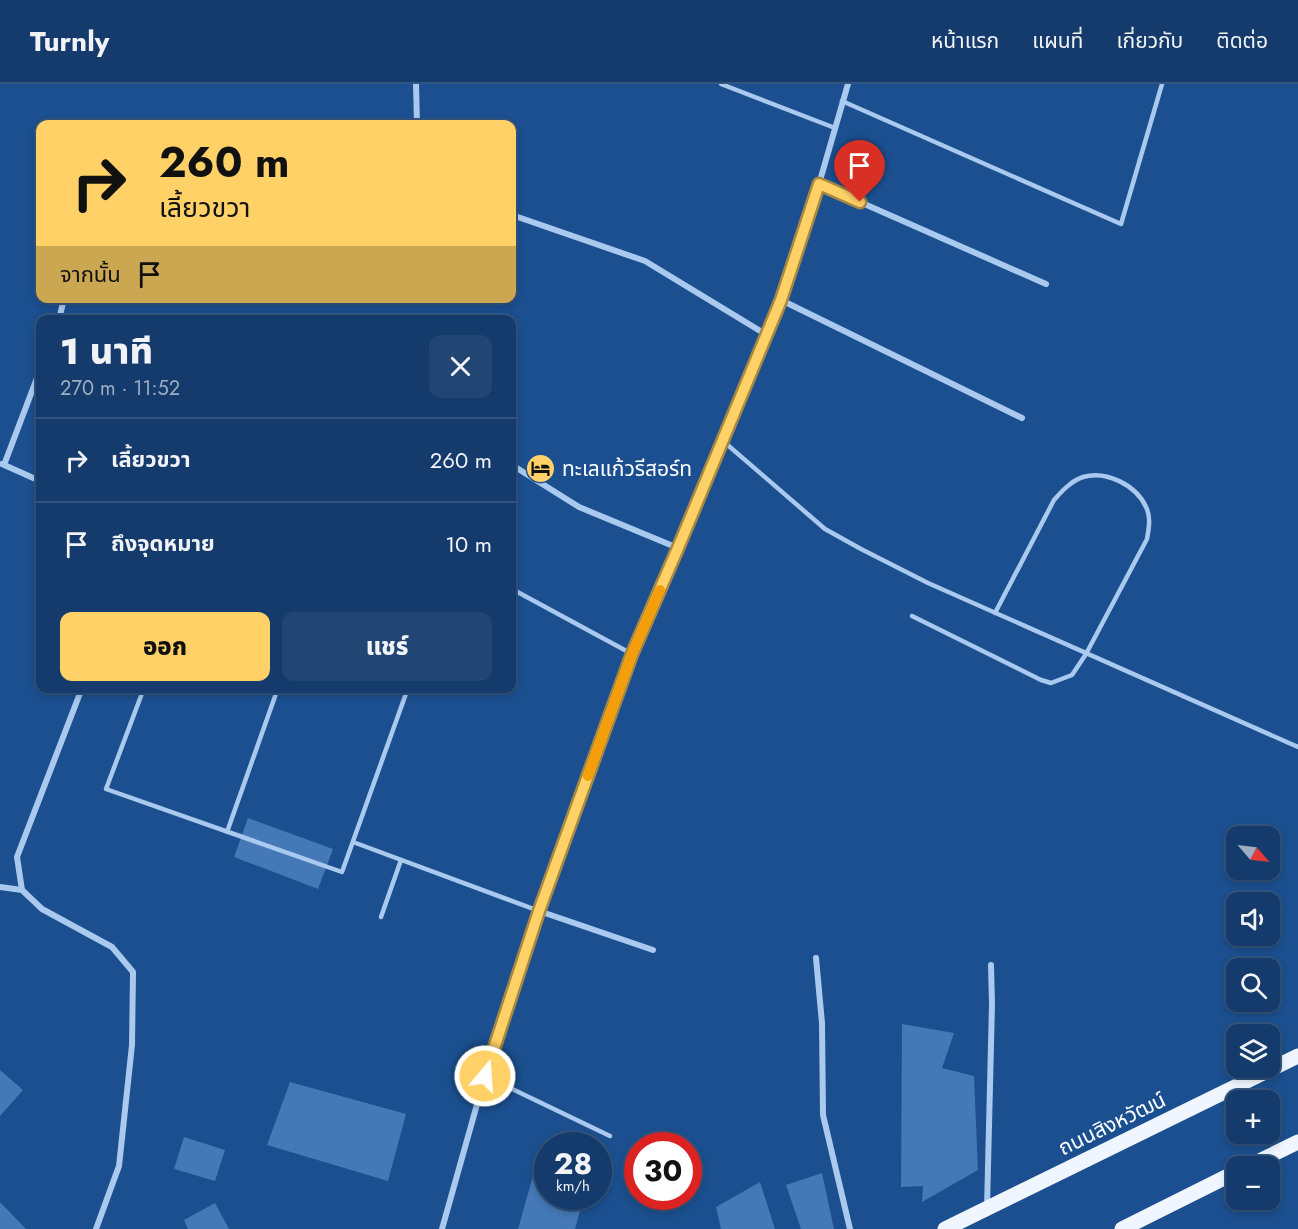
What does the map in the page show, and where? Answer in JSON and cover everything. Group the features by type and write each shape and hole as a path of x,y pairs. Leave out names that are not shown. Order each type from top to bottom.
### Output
{"main road":[{"name":"ถนนสิงหวัฒน์","path":"945,1229 1298,1056"},
{"path":"1269,1156 1298,1142"},
{"path":"1122,1229 1226,1177"}],"street":[{"path":"416,84 417,120"},
{"path":"442,1229 485,1076 539,911 632,654 781,300 819,184 848,84"},
{"path":"819,184 1046,284"},
{"path":"516,216 645,261 767,335"},
{"path":"781,300 1022,418"},
{"path":"36,380 2,464 36,479"},
{"path":"516,468 579,507 678,548"},
{"path":"22,890 17,857 80,693"},
{"path":"0,887 22,890 42,909 112,947 133,972 132,1045 119,1166 96,1229"},
{"path":"539,911 653,950"},
{"path":"816,958 822,1023 823,1115 850,1229"},
{"path":"987,1209 991,965"}],"lane":[{"path":"721,84 834,128"},
{"path":"842,101 1121,224 1162,84"},
{"path":"723,441 825,529 928,582 995,613 1298,747"},
{"path":"912,616 1041,680 1051,683 1072,675 1086,654 1147,539 1150,523 1147,507 1138,494 1120,481 1101,475 1083,477 1062,491 1054,500 995,613"},
{"path":"516,591 632,654"},
{"path":"142,693 106,789 342,872 406,693"},
{"path":"228,832 276,693"},
{"path":"353,842 539,911"},
{"path":"381,917 401,860"},
{"path":"485,1076 602,1132"}],"building":[{"path":"248,818 333,849 318,889 234,857"},
{"path":"902,1024 954,1033 942,1068 974,1076 978,1170 922,1202 923,1186 901,1187"},
{"path":"0,1070 23,1090 0,1116"},
{"path":"290,1082 406,1114 388,1181 267,1145"},
{"path":"184,1137 225,1150 215,1181 174,1169"},
{"path":"534,1172 534,1210 580,1210 575,1229 518,1229"},
{"path":"822,1173 834,1229 801,1229 786,1185"},
{"path":"760,1182 775,1229 721,1229 716,1207"},
{"path":"0,1202 26,1229 0,1229"},
{"path":"215,1203 229,1229 188,1229 184,1220"}],"slow traffic":[{"path":"588,776 632,654 660,590"}],"place":[{"name":"ทะเลแก้วรีสอร์ท","path":"541,469"}],"route":[{"path":"485,1076 539,911 632,654 781,300 819,184 860,202"}]}
